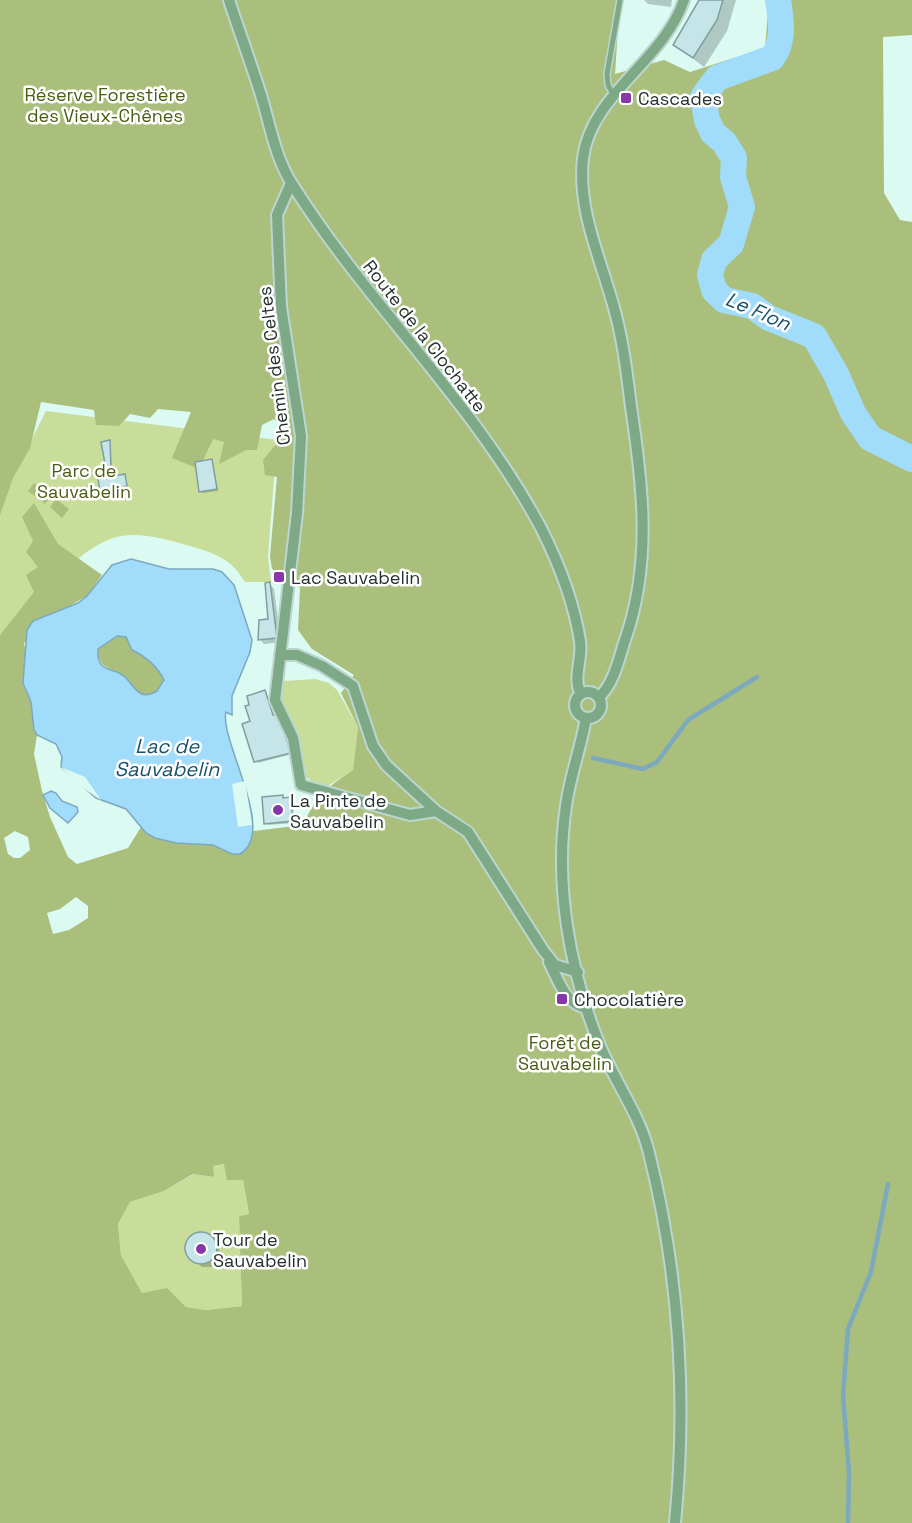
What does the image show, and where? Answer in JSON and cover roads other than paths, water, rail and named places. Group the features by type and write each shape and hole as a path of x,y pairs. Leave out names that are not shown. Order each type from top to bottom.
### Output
{"street":[{"name":"Route de la Clochatte","path":"229,0 277,153 291,183 376,302 453,395 490,447 541,530 575,614 581,644 577,688 581,694"},
{"path":"675,1523 680,1437 679,1358 663,1226 649,1151 628,1101 601,1047 586,1008 561,883 566,802 586,718 599,711 599,697 614,672 630,626 643,566 641,475 620,331 584,202 582,182 585,143 591,126 614,95 657,50 684,0"},
{"name":"Chemin des Celtes","path":"291,183 277,215 281,307 301,436 297,513 275,700 293,738 302,786 410,815 435,810"},
{"path":"280,655 297,655 306,658 353,686 374,746 386,765 435,810 468,832 555,965 578,972"},
{"path":"586,718 579,714 576,700 581,694 587,692 599,697"},
{"path":"539,943 567,997 577,1007 586,1008"}],"lane":[{"path":"614,95 608,86 607,74 620,0"}],"water":[{"name":"Lac de Sauvabelin","path":"131,559 169,569 213,569 222,572 234,585 252,640 250,652 232,696 232,715 226,712 226,725 245,785 253,826 250,843 240,854 232,854 213,845 176,843 155,838 146,833 126,809 96,798 61,767 62,757 56,744 37,735 34,730 31,702 23,683 27,630 33,621 78,603 87,596 112,565","holes":["117,636 126,637 132,650 151,662 164,680 157,691 142,694 122,674 107,669 100,663 98,649"]},
{"path":"51,791 56,793 62,801 77,807 78,812 68,823 50,808 43,795"}],"waterway":[{"name":"Le Flon","path":"778,0 781,22 780,37 772,58 717,78 703,97 707,120 713,133 724,142 734,158 733,177 742,207 731,244 714,260 710,275 714,290 724,300 752,306 769,318 814,336 836,374 853,413 870,438 912,459"},
{"path":"593,758 643,769 657,762 688,720 757,677"},
{"path":"848,1523 849,1472 843,1396 848,1329 871,1272 888,1184"}],"place":[{"name":"Cascades","path":"626,98"},
{"name":"Lac Sauvabelin","path":"279,577"},
{"name":"La Pinte de Sauvabelin","path":"278,810"},
{"name":"Chocolatière","path":"562,999"},
{"name":"Tour de Sauvabelin","path":"201,1249"}],"park label":[{"name":"Réserve Forestière des Vieux-Chênes","path":"105,104"},
{"name":"Parc de Sauvabelin","path":"84,480"},
{"name":"Forêt de Sauvabelin","path":"565,1052"}]}
